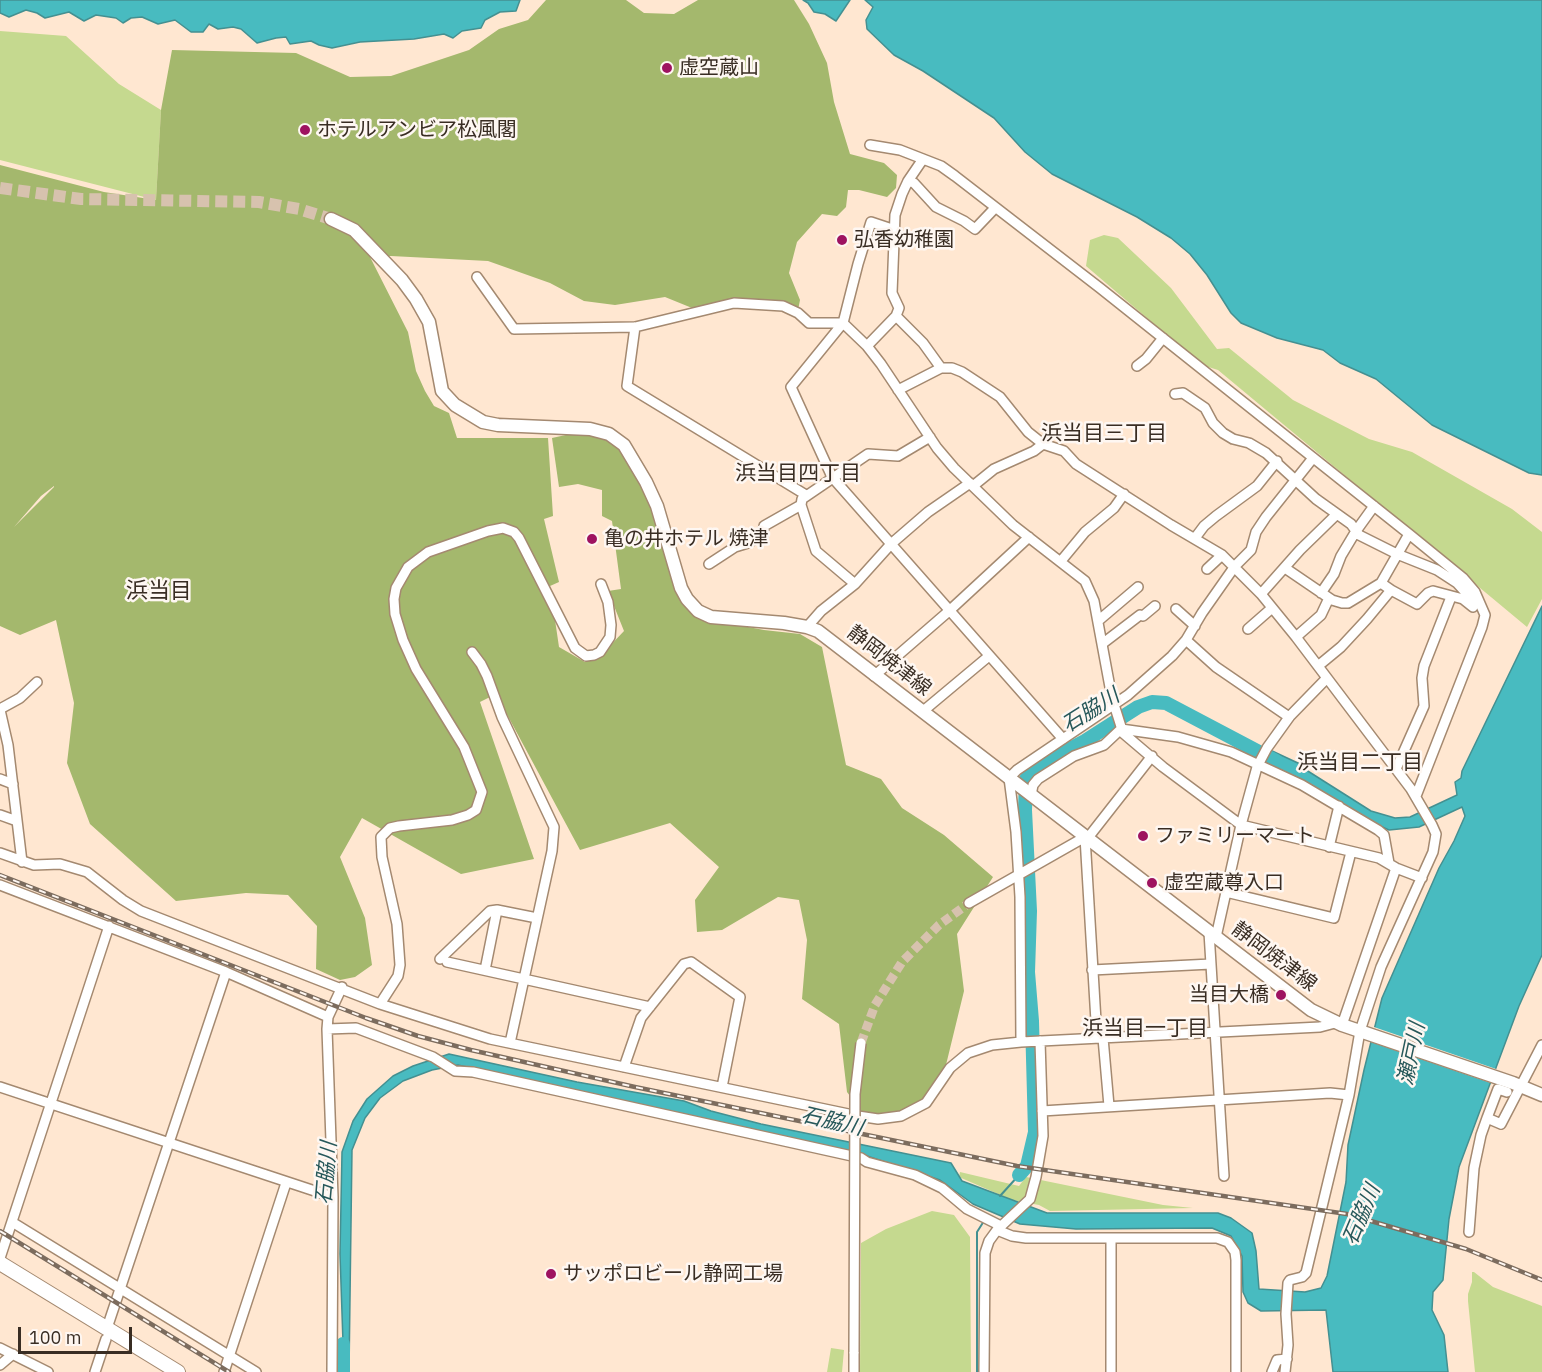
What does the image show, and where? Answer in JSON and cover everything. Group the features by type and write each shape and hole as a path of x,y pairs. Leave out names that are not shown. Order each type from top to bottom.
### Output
{"highway":[{"path":"0,1263 160,1372"},
{"path":"0,1274 178,1372"}],"main road":[{"name":"静岡焼津線","path":"331,219 354,230 402,280 416,299 429,322 442,391 455,405 483,422 498,425 590,429 609,434 624,445 657,506 681,588 698,611 711,616 807,627 818,632 1311,1010 1339,1024 1542,1095"}],"street":[{"path":"870,145 900,150 941,166 956,176 1409,534 1463,578 1475,592 1485,615 1476,645 1416,796"},
{"path":"867,346 896,316 899,308 892,293 895,215 908,181 923,159"},
{"path":"908,181 914,183 936,207 975,229 995,208"},
{"path":"895,230 871,222 843,323 791,387 832,477 1062,739"},
{"path":"477,277 514,329 635,327 734,303 783,306 798,313 808,323 843,323 867,346 954,468 1014,525 1078,574 1091,592 1113,704 1124,733 1241,825 1379,858 1422,878"},
{"path":"896,316 923,343 941,368"},
{"path":"635,327 627,386 806,495"},
{"path":"1137,366 1146,359 1163,338"},
{"path":"898,390 941,368 952,368 962,372 1000,397 1033,436 1043,444 1064,451 1076,464 1222,555 1261,594 1296,637 1416,796 1436,834 1436,843 1422,878 1382,967 1363,1032 1305,1273 1302,1277 1290,1280 1287,1288 1288,1345 1285,1372"},
{"path":"1175,394 1183,393 1205,408 1213,423 1223,433 1233,439 1249,443 1277,461 1316,499 1337,514 1359,535 1437,570 1457,584 1468,595 1473,606"},
{"path":"855,584 816,551 801,505 802,499 868,454 898,456 930,437"},
{"path":"807,627 821,611 855,584 891,544 928,513 994,469 1034,451 1043,444"},
{"path":"1021,1042 1021,874 1013,781 1017,770 1143,683 1186,640 1235,566 1251,550 1261,524 1313,458"},
{"path":"1195,538 1204,526 1257,486 1277,461"},
{"path":"1061,561 1085,532 1114,508 1124,494"},
{"path":"709,564 735,547 748,543 763,534 764,526 801,505"},
{"path":"1321,592 1334,574 1341,556 1356,531 1374,506"},
{"path":"1261,594 1306,543 1337,514"},
{"path":"380,1004 398,976 400,965 397,924 382,857 381,837 390,828 452,820 468,815 476,810 482,792 464,747 416,669 403,640 395,614 396,588 408,567 428,552 503,528 514,532 519,538 575,648 586,656 600,652 610,637 608,602 601,584"},
{"path":"1284,568 1329,598 1348,603 1381,583 1409,534"},
{"path":"874,676 1029,537"},
{"path":"1207,569 1222,555"},
{"path":"1381,583 1417,604 1433,591 1463,599 1485,615"},
{"path":"1098,621 1138,586"},
{"path":"1318,666 1348,640 1390,590"},
{"path":"1396,769 1424,706 1422,678 1424,666 1452,597"},
{"path":"1296,637 1321,615 1329,598"},
{"path":"1102,644 1155,606"},
{"path":"1248,630 1272,608"},
{"path":"1176,609 1195,626"},
{"path":"1186,640 1216,667 1289,717"},
{"path":"472,652 482,664 502,717 554,827 552,851 510,1043"},
{"path":"922,712 989,656"},
{"path":"1224,1176 1214,1032 1211,964 1213,935 1258,763 1289,717 1327,678"},
{"path":"22,862 13,784 4,744 0,710 20,698 37,682"},
{"path":"0,853 34,865 60,864 87,872 141,911 342,987 380,1004 490,1039 878,1119 892,1118 911,1112 926,1103 950,1068 968,1053 992,1045 1320,1027 1339,1024 1392,866 1384,835 1302,785 1232,752 1178,737 1121,729"},
{"path":"1030,795 1038,779 1074,756 1104,745 1121,729"},
{"path":"969,903 1086,838 1152,756"},
{"path":"0,779 13,784"},
{"path":"1329,847 1339,806"},
{"path":"0,815 17,821"},
{"path":"1086,838 1092,970 1109,1106"},
{"path":"1226,892 1334,918 1351,852"},
{"path":"0,885 226,972 328,1017"},
{"path":"537,918 498,910 490,911 443,961 650,1007"},
{"path":"485,970 498,910"},
{"path":"0,1258 109,926"},
{"path":"624,1067 641,1018 684,963 692,962 740,998 722,1087"},
{"path":"1092,970 1211,964"},
{"path":"95,1372 120,1288 226,972"},
{"path":"332,1372 333,1197 327,1029 328,1017 342,987"},
{"path":"327,1029 356,1028 433,1057 455,1071 473,1072 861,1158 867,1162 915,1175 942,1188 967,1209 991,1221 1012,1236 1026,1238 1217,1238 1228,1242 1232,1246 1236,1260 1236,1372"},
{"path":"984,1372 985,1253 989,1241 999,1228 1030,1199 1036,1177 1043,1136 1040,1041"},
{"path":"854,1372 855,1094 861,1043"},
{"path":"1487,1118 1501,1124 1514,1087 1542,1045"},
{"path":"1469,1232 1474,1167 1480,1135 1498,1089 1514,1087"},
{"path":"0,1088 333,1197"},
{"path":"1042,1111 1330,1093 1348,1095"},
{"path":"224,1372 286,1183"},
{"path":"12,1222 256,1372"},
{"path":"1111,1372 1112,1238"},
{"path":"0,1348 48,1372"},
{"path":"0,1365 13,1354"},
{"path":"1272,1372 1277,1360 1287,1359"}],"green space":[{"path":"546,0 626,0 644,13 674,14 698,0 794,0 809,24 827,63 834,102 850,154 884,163 897,175 896,188 887,197 859,190 848,190 846,207 837,216 822,214 797,242 789,273 800,300 798,310 767,302 697,310 665,297 615,305 584,301 550,283 488,261 370,257 408,332 416,371 425,391 434,406 449,413 457,438 548,438 553,516 544,519 559,582 550,586 559,647 585,662 605,651 624,631 608,591 621,589 612,521 602,516 602,490 578,484 559,487 552,438 584,431 611,438 645,488 681,602 701,618 800,634 822,647 846,765 881,779 902,808 944,835 993,877 957,934 964,991 945,1069 922,1100 885,1117 862,1112 847,1092 839,1024 802,999 807,940 799,900 778,897 722,930 697,932 695,900 719,867 670,823 580,850 496,694 480,702 534,859 461,874 362,818 340,857 365,918 372,965 355,977 340,980 316,969 317,926 288,895 246,893 176,901 90,824 67,763 74,703 56,620 20,635 0,626 0,165 104,192 156,200 161,110 172,50 296,53 350,77 391,76 469,50 499,29 528,20","holes":["54,487 14,527 41,496"]},
{"path":"0,31 66,36 119,84 161,110 156,200 0,160"},
{"path":"1104,235 1118,238 1171,288 1217,349 1229,348 1293,400 1369,439 1412,452 1512,509 1542,532 1542,599 1527,627 1218,370 1202,365 1086,266 1090,240"},
{"path":"960,1172 1019,1186 1026,1177 1163,1205 1193,1208 1050,1211 1039,1205 1012,1200 959,1177"},
{"path":"932,1211 954,1215 970,1237 971,1372 860,1372 861,1243 886,1229"},
{"path":"1472,1272 1493,1287 1542,1306 1542,1372 1475,1372 1468,1301"},
{"path":"831,1348 844,1350 842,1372 827,1372"}],"water":[{"path":"0,0 520,0 516,11 500,12 485,20 481,28 462,31 453,38 444,34 414,39 360,42 332,48 311,41 290,44 286,37 257,43 241,29 233,27 218,29 209,24 203,32 191,32 175,20 158,24 142,17 131,18 123,23 116,18 96,15 84,21 69,12 45,18 26,10 9,17 0,13"},
{"path":"803,0 850,0 836,21 825,14 814,12"},
{"path":"865,0 1542,0 1542,475 1529,473 1432,425 1376,379 1340,363 1323,350 1277,338 1241,323 1231,313 1207,275 1190,254 1171,238 1137,217 1052,174 1025,152 994,118 923,71 894,55 867,29 866,20 873,7"},
{"name":"瀬戸川","path":"1542,606 1542,955 1519,1006 1459,1167 1449,1219 1443,1280 1433,1292 1432,1310 1444,1335 1448,1372 1333,1372 1326,1310 1261,1311 1248,1303 1243,1292 1242,1256 1231,1236 1212,1228 1076,1229 1020,1224 973,1204 940,1180 864,1155 458,1065 432,1070 403,1081 380,1098 365,1118 352,1150 349,1372 344,1372 340,1254 342,1152 353,1121 367,1099 393,1076 413,1066 449,1054 577,1082 684,1101 711,1111 761,1124 951,1163 962,1181 1047,1213 1218,1213 1231,1218 1252,1233 1259,1289 1305,1292 1321,1288 1327,1276 1346,1182 1348,1145 1382,998 1439,868 1465,816 1462,807 1419,827 1389,830 1369,821 1304,783 1305,781 1263,762 1270,750 1300,764 1371,811 1395,818 1410,817 1457,795 1455,782 1461,778 1462,771"}],"pier":[{"path":"1371,1026 1499,1070 1494,1084 1368,1041"}],"waterway":[{"name":"石脇川","path":"1019,1175 1027,1166 1035,1132 1032,1021 1028,972 1030,911 1025,810 1026,779 1036,767 1085,741 1138,707 1152,702 1166,703 1276,761"},
{"path":"1000,1196 1019,1175"},
{"path":"977,1372 977,1232 984,1221"},
{"name":"石脇川","path":"343,1344 343,1372"}],"tunnel":[{"path":"0,188 81,199 259,202 299,209 331,219"},
{"path":"861,1043 875,1005 902,962 939,925 969,903"}],"railway":[{"path":"0,875 366,1018 418,1036 471,1050 635,1087 1017,1166 1347,1214 1466,1249 1542,1280"},
{"path":"0,1231 229,1372"}],"place":[{"name":"虚空蔵山","path":"667,68"},
{"name":"ホテルアンビア松風閣","path":"305,130"},
{"name":"弘香幼稚園","path":"842,240"},
{"name":"亀の井ホテル 焼津","path":"592,539"},
{"name":"ファミリーマート","path":"1143,836"},
{"name":"虚空蔵尊入口","path":"1152,883"},
{"name":"当目大橋","path":"1281,995"},
{"name":"サッポロビール静岡工場","path":"551,1274"}],"district":[{"name":"浜当目三丁目","path":"1104,434"},
{"name":"浜当目四丁目","path":"798,474"},
{"name":"浜当目","path":"159,592"},
{"name":"浜当目二丁目","path":"1360,763"},
{"name":"浜当目一丁目","path":"1145,1029"}]}
